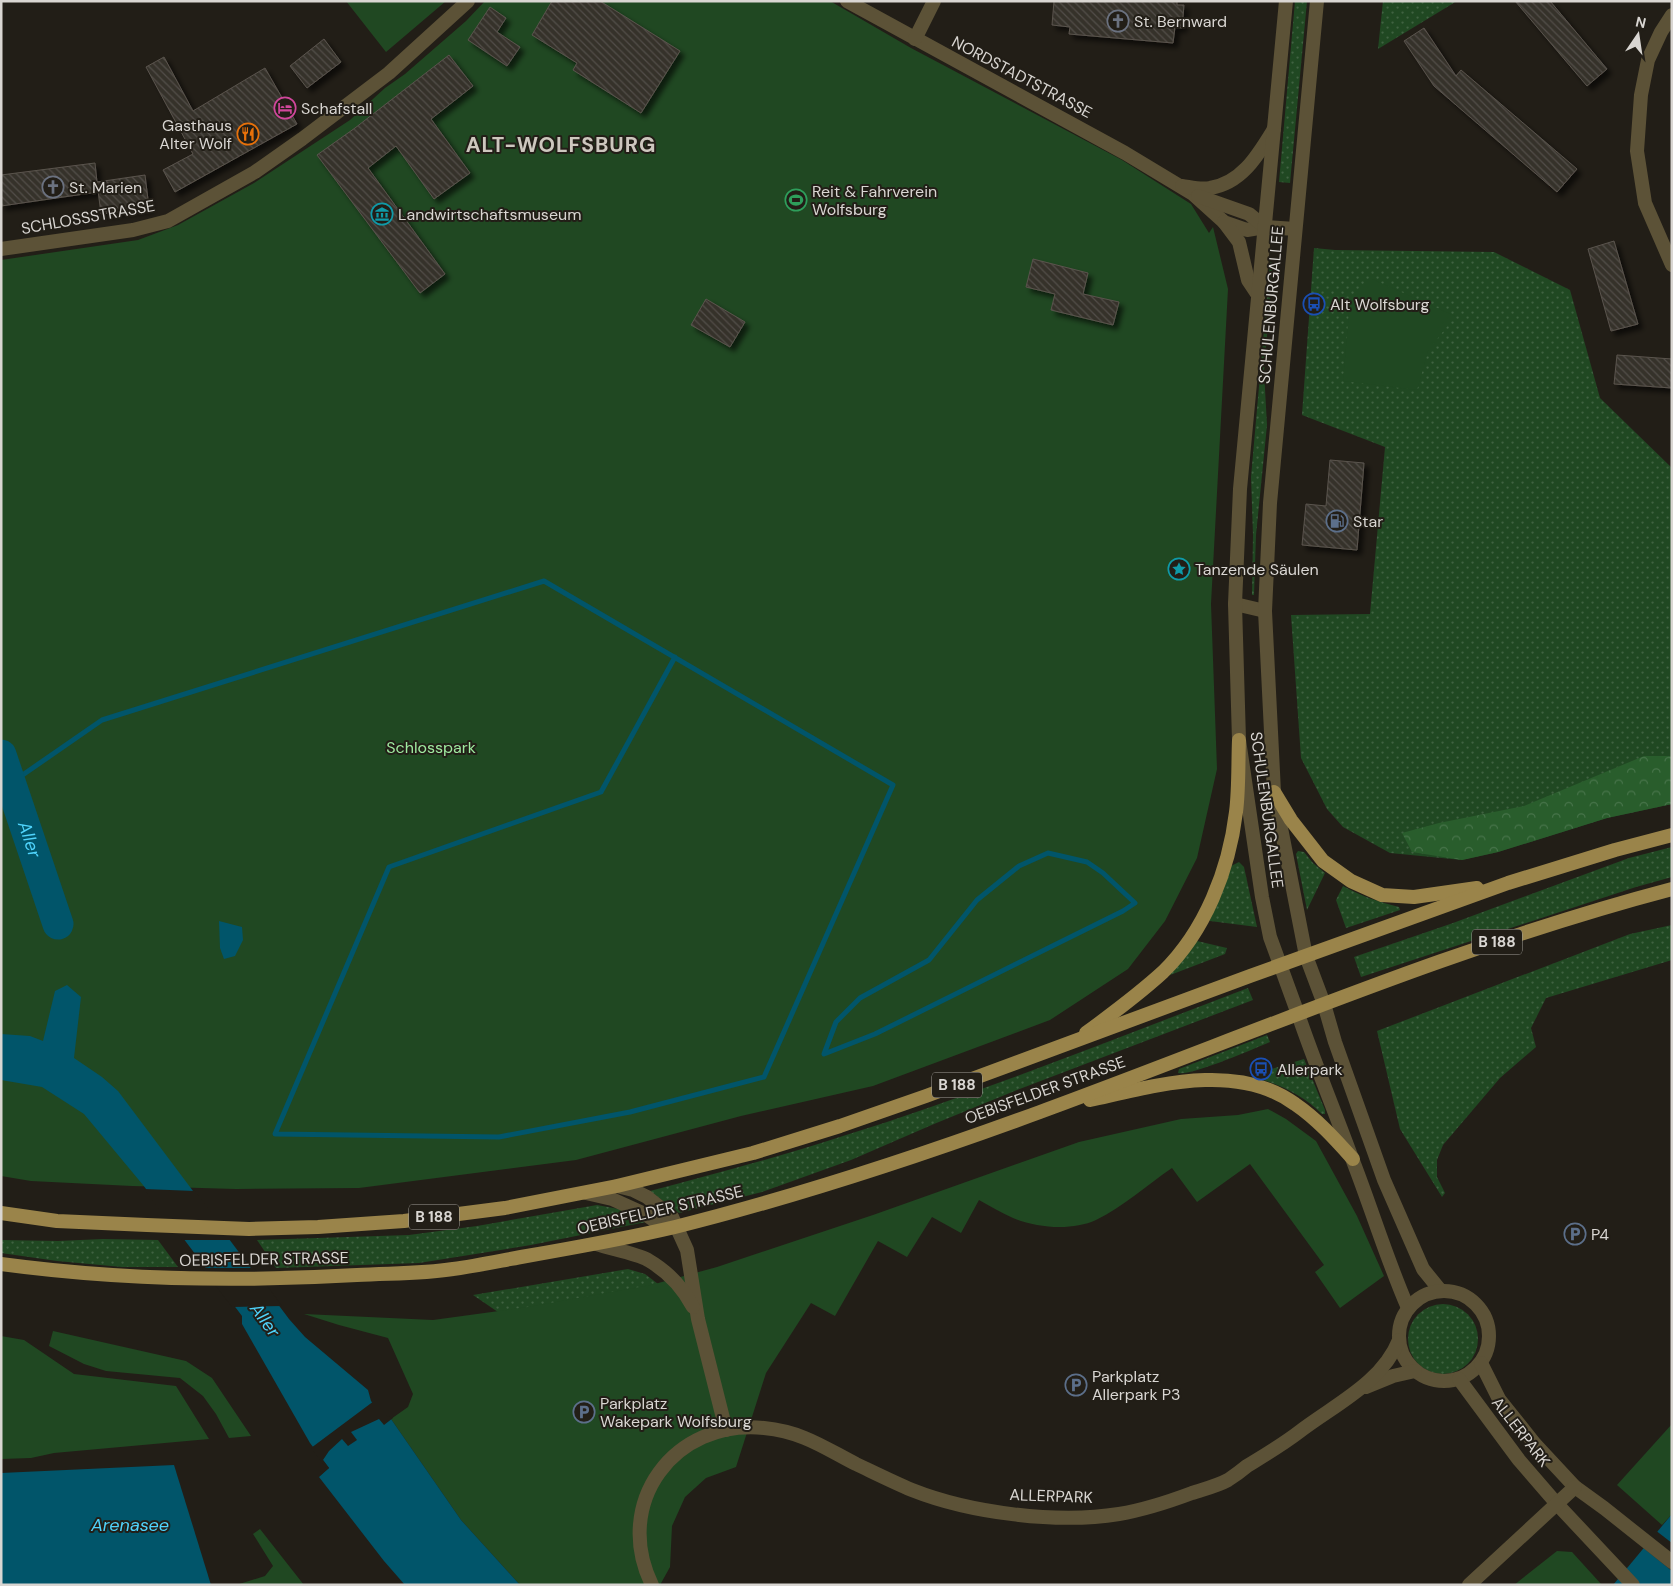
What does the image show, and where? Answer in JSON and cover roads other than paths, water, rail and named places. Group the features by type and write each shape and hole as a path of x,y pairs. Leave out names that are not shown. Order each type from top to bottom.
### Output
{"main road":[{"path":"1073,1042 1131,1000 1164,970 1196,931 1219,884 1230,845 1236,812 1239,740"},
{"path":"1274,792 1291,820 1323,861 1351,881 1382,895 1414,897 1508,883"},
{"name":"B 188","path":"1279,966 1508,883 1615,850 1672,835"},
{"name":"B 188","path":"1298,1014 1463,952 1672,889"},
{"name":"OEBISFELDER STRASSE","path":"1,1212 57,1220 147,1225 249,1228 318,1227 404,1221 505,1208 586,1193 752,1152 840,1126 1279,966"},
{"name":"OEBISFELDER STRASSE","path":"1,1264 88,1274 187,1279 284,1279 450,1270 596,1244 760,1204 875,1169 1040,1112 1298,1014"},
{"path":"1040,1112 1183,1081 1217,1080 1243,1083 1267,1090 1294,1103 1322,1126 1353,1159"}],"street":[{"name":"SCHLOSSSTRASSE","path":"1,249 134,230 168,221 255,172 302,139 389,73 468,1"},
{"name":"NORDSTADTSTRASSE","path":"848,1 914,39 1125,153 1193,194 1249,214 1265,227"},
{"path":"914,39 934,1"},
{"name":"SCHULENBURGALLEE","path":"1286,1 1240,489 1234,604 1239,740 1262,897 1270,937 1298,1014"},
{"name":"SCHULENBURGALLEE","path":"1317,1 1270,503 1265,611 1274,792 1306,956 1324,1004"},
{"path":"1672,15 1661,32 1648,60 1641,95 1637,151 1645,203 1672,265"},
{"name":"NORDSTADTSTRASSE","path":"1179,186 1208,189 1235,180 1257,158 1274,129"},
{"name":"NORDSTADTSTRASSE","path":"1193,194 1224,222 1239,242 1248,280 1258,295"},
{"name":"NORDSTADTSTRASSE","path":"1224,222 1247,230 1265,227 1295,229"},
{"path":"1234,604 1265,611"},
{"path":"1324,1004 1335,1042 1384,1180 1423,1270 1440,1290"},
{"path":"1298,1014 1333,1112 1353,1159 1397,1283 1408,1308 1418,1298 1440,1290 1455,1292 1467,1296 1480,1308 1488,1322 1490,1335 1489,1346 1481,1364 1471,1373 1459,1379 1444,1381 1428,1378 1415,1371 1408,1364 1399,1340"},
{"path":"617,1186 633,1190 672,1217 687,1250 698,1319 726,1430"},
{"path":"586,1193 627,1204 655,1221 676,1226"},
{"path":"596,1244 647,1260 672,1279 685,1292 698,1319"},
{"name":"ALLERPARK","path":"652,1585 640,1551 639,1537 644,1502 665,1464 682,1448 708,1434 744,1428 763,1428 792,1433 820,1443 855,1463 903,1486 966,1507 1052,1517 1118,1514 1171,1501 1227,1480 1284,1444 1358,1390 1385,1364 1394,1353 1399,1340 1399,1328 1408,1308"},
{"name":"ALLERPARK","path":"1481,1364 1499,1399 1535,1444 1575,1487 1672,1562"},
{"name":"ALLERPARK","path":"1358,1390 1393,1376 1415,1371"},
{"name":"ALLERPARK","path":"1459,1379 1519,1460 1557,1504 1633,1585"},
{"path":"1470,1585 1575,1487"}],"water":[{"path":"219,921 242,927 243,940 235,956 224,959 220,948"},
{"path":"67,985 81,997 74,1058 102,1077 118,1091 289,1319 305,1337 368,1390 371,1401 385,1419 391,1419 461,1520 520,1585 405,1585 319,1477 329,1468 310,1443 242,1324 242,1316 143,1185 84,1114 42,1087 1,1080 1,1034 30,1036 43,1041 55,991"},
{"name":"Arenasee","path":"174,1465 211,1585 1,1585 1,1473"},
{"path":"1672,1514 1672,1585 1613,1585"}],"waterway":[{"path":"11,783 102,720 544,581 893,785 764,1077 630,1112 499,1137 275,1134 389,867 601,792 675,657"},
{"name":"Aller","path":"1,755 58,924"},
{"path":"1048,853 1087,862 1103,873 1135,903 1123,911 875,1034 824,1054 836,1022 860,998 929,960 977,900 1019,866 1048,853"}],"place":[{"name":"St. Bernward","path":"1118,21"},
{"name":"Schafstall","path":"285,108"},
{"name":"Gasthaus Alter Wolf","path":"248,134"},
{"name":"St. Marien","path":"53,187"},
{"name":"Reit & Fahrverein Wolfsburg","path":"796,200"},
{"name":"Landwirtschaftsmuseum","path":"382,214"},
{"name":"Alt Wolfsburg","path":"1314,304"},
{"name":"Star","path":"1337,521"},
{"name":"Tanzende Säulen","path":"1179,569"},
{"name":"Allerpark","path":"1261,1069"},
{"name":"P4","path":"1575,1234"},
{"name":"Parkplatz Allerpark P3","path":"1076,1385"},
{"name":"Parkplatz Wakepark Wolfsburg","path":"584,1412"}],"district":[{"name":"ALT-WOLFSBURG","path":"561,145"}],"park label":[{"name":"Schlosspark","path":"431,747"}]}
